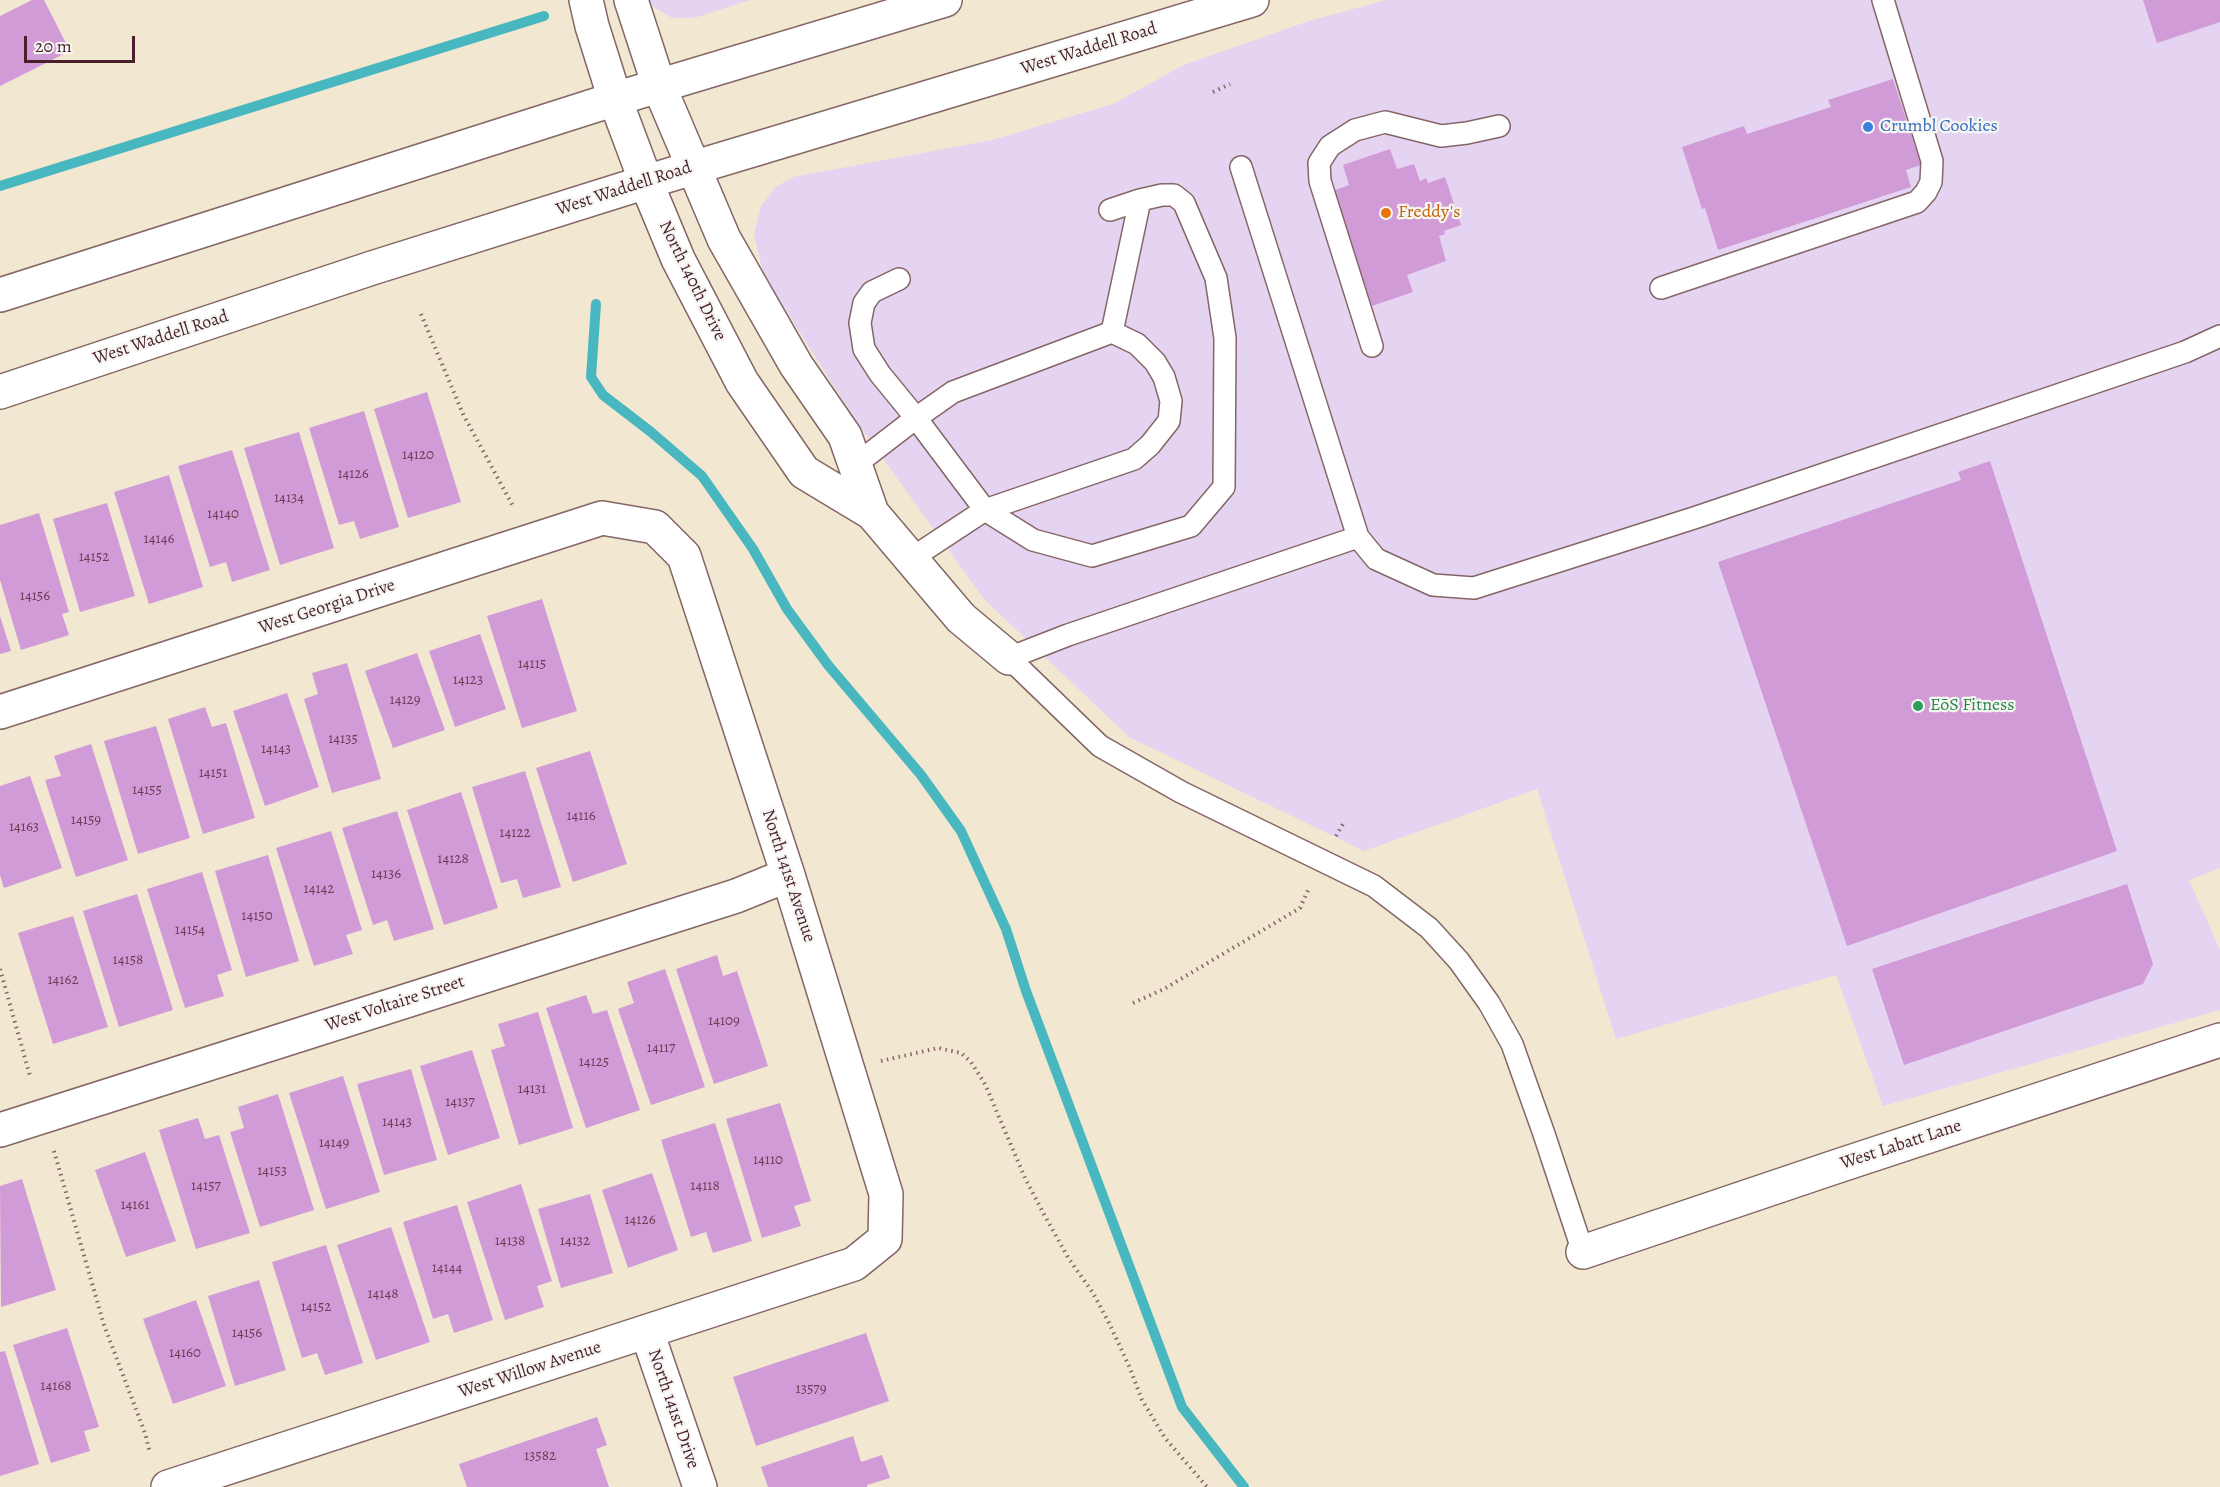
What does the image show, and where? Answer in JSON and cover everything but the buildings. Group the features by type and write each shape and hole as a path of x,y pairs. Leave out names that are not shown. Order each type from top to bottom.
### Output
{"street":[{"name":"North 140th Drive","path":"586,0 615,99 646,182 678,259 742,382 804,472 872,513 961,618 1009,658"},
{"name":"North 140th Drive","path":"631,0 659,86 724,239 796,365 845,436 872,513"},
{"path":"0,295 615,99 945,0"},
{"name":"West Waddell Road","path":"0,392 372,268 646,182 1252,0"},
{"name":"West Georgia Drive","path":"0,712 602,518 655,527"},
{"name":"North 141st Avenue","path":"655,527 684,556 789,875 886,1194 885,1239"},
{"name":"West Voltaire Street","path":"0,1130 736,896 789,875"},
{"name":"West Labatt Lane","path":"1583,1252 2220,1040"},
{"name":"West Willow Avenue","path":"177,1486 854,1264 885,1239"},
{"name":"North 141st Drive","path":"647,1332 700,1487"}],"lane":[{"path":"1661,288 1917,202 1926,192 1931,182 1932,160 1883,0"},
{"path":"1372,346 1320,181 1319,164 1330,146 1347,135 1355,130 1385,122 1440,136 1467,134 1498,126"},
{"path":"1241,167 1358,537 1376,559 1432,585 1474,588 1694,518 2185,352 2220,336"},
{"path":"898,279 872,292 864,303 860,323 864,349 880,374 985,510 1033,540 1092,556 1191,526 1224,487 1225,338 1216,278 1184,203 1174,195 1140,200 1110,210"},
{"path":"1112,332 1140,200"},
{"path":"855,465 953,392 1112,332 1137,344 1155,362 1164,377 1171,401 1169,421 1150,445 1134,459 985,510 912,558"},
{"path":"1358,537 1068,635 1009,658 1100,746 1180,792 1374,886 1429,928 1459,961 1489,1004 1512,1044 1583,1252"}],"path":[{"path":"1213,92 1230,84"},
{"path":"421,314 463,414 514,508"},
{"path":"1133,1003 1164,989 1300,908 1322,860 1343,824"},
{"path":"0,969 30,1076"},
{"path":"881,1060 938,1048 961,1053 972,1062 985,1084 1025,1178 1069,1259 1093,1293 1109,1323 1142,1400 1165,1438 1208,1487"},
{"path":"53,1147 104,1325 145,1433 150,1453"}],"shaded area":[{"path":"648,0 750,0 694,18 672,18 652,6"},
{"path":"1386,0 2220,0 2220,868 2189,880 2220,950 2220,1010 1883,1106 1836,975 1616,1039 1537,789 1364,851 1129,737 984,599 856,421 764,276 754,234 761,206 776,187 793,177 992,140 1113,104 1184,65 1309,21"}],"waterway":[{"path":"0,186 544,16"},
{"path":"596,304 591,377 603,395 702,476 753,549 787,609 828,665 921,775 961,831 1006,929 1026,991 1182,1407 1244,1487"}],"place":[{"name":"Crumbl Cookies","path":"1868,127"},
{"name":"Freddy's","path":"1386,213"},
{"name":"EōS Fitness","path":"1918,706"}]}
